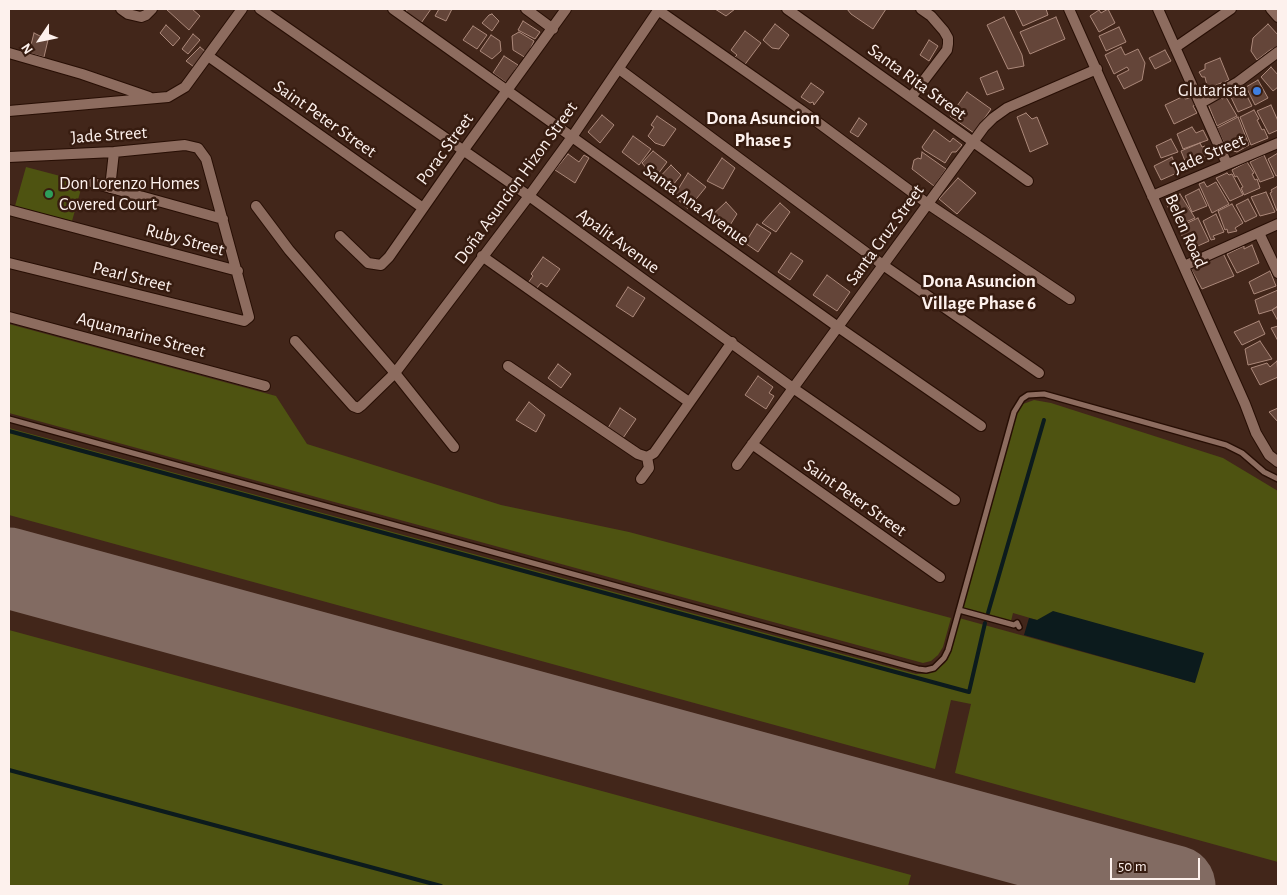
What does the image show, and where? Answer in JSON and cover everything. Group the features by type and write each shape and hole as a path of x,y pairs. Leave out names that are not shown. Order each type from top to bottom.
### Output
{"street":[{"path":"122,9 128,14 141,17 152,9"},
{"path":"9,111 168,97 185,87 242,9"},
{"name":"Apalit Avenue","path":"260,9 529,196 794,388 955,500"},
{"name":"Santa Ana Avenue","path":"393,9 838,327 981,426"},
{"path":"526,9 553,28"},
{"name":"Porac Street","path":"340,236 368,263 381,265 389,257 422,208 566,9"},
{"name":"Santa Rita Street","path":"787,9 912,96 1028,181"},
{"path":"912,96 946,50 948,38 930,16 920,9"},
{"name":"Belen Road","path":"1070,9 1246,404 1256,434 1270,455 1278,462"},
{"path":"1158,9 1227,164"},
{"path":"1176,47 1230,9"},
{"path":"1271,9 1278,18"},
{"path":"658,10 801,110 928,204 1070,299"},
{"name":"Doña Asuncion Hizon Street","path":"295,341 355,408 362,405 395,373 529,196 572,137 658,10"},
{"path":"1201,103 1238,82 1278,52"},
{"path":"9,53 82,74 152,98"},
{"name":"Saint Peter Street","path":"208,56 422,208"},
{"path":"619,69 883,265 1038,372"},
{"name":"Santa Cruz Street","path":"737,465 984,127 1000,112 1097,69"},
{"name":"Jade Street","path":"1152,196 1278,143"},
{"name":"Jade Street","path":"9,157 114,152 185,145 198,148 206,159 223,219"},
{"path":"110,188 114,152"},
{"path":"92,183 223,219 238,271"},
{"path":"256,206 332,301 395,373 454,447"},
{"name":"Ruby Street","path":"9,210 238,271"},
{"path":"1184,266 1278,224"},
{"path":"1259,233 1278,273"},
{"path":"482,256 689,402"},
{"name":"Pearl Street","path":"9,263 244,322 250,315 238,271"},
{"name":"Aquamarine Street","path":"9,316 265,386"},
{"path":"647,457 654,452 732,342"},
{"path":"508,366 638,454 647,457"},
{"name":"Saint Peter Street","path":"752,444 940,577"},
{"path":"641,479 649,468 647,457"}],"lane":[{"path":"9,419 926,670 934,668 944,658 1014,412 1022,399 1028,395 1044,394 1226,445 1242,453 1264,472 1278,479"},
{"path":"959,610 1014,625"}],"green space":[{"name":"Don Lorenzo Homes Covered Court","path":"26,167 83,182 72,221 15,206"},
{"path":"9,324 276,396 307,444 501,505 629,532 951,618 943,647 931,661 923,663 9,413"},
{"path":"1034,400 1051,403 1223,458 1278,491 1278,862 955,773 971,704 951,700 935,769 9,515 9,428 916,674 929,673 945,663 949,656 959,618 1195,683 1037,620 1013,613 1010,625 960,611 1016,412 1023,404"},
{"path":"9,630 911,875 908,886 9,886"}],"shaded area":[{"path":"1053,611 1204,653 1195,683 1024,635 1029,618 1037,620"}],"building":[{"path":"166,9 192,9 200,16 189,30"},
{"path":"408,9 431,9 419,26 404,14"},
{"path":"439,9 452,9 446,21 435,16"},
{"path":"715,9 735,9 726,16"},
{"path":"847,9 886,9 873,29 851,14"},
{"path":"1015,9 1046,9 1048,15 1023,26"},
{"path":"1108,9 1115,23 1099,32 1090,16 1099,10 1101,13"},
{"path":"492,14 499,21 492,31 482,23"},
{"path":"1004,17 1022,55 1024,66 1008,69 987,25"},
{"path":"1056,17 1065,39 1030,54 1020,32"},
{"path":"523,21 540,32 535,39 518,30"},
{"path":"775,24 789,35 779,49 772,48 763,40"},
{"path":"1268,24 1278,35 1278,46 1257,60 1251,51 1253,38"},
{"path":"166,25 180,38 173,46 160,33"},
{"path":"473,26 487,35 477,49 463,40"},
{"path":"1119,27 1126,42 1106,51 1099,36"},
{"path":"745,31 761,43 743,67 733,59 737,55 731,50"},
{"path":"519,32 534,41 526,58 513,50 512,36"},
{"path":"34,33 48,40 44,57 29,53"},
{"path":"193,34 200,40 188,54 182,49"},
{"path":"491,35 500,41 501,51 492,59 480,51"},
{"path":"929,40 938,46 929,61 920,55"},
{"path":"200,47 206,52 194,67 186,61"},
{"path":"1121,47 1125,55 1138,49 1145,63 1142,80 1124,89 1117,76 1129,70 1127,67 1114,74 1105,55"},
{"path":"1165,50 1171,61 1155,69 1149,58"},
{"path":"504,56 518,65 507,83 493,73"},
{"path":"1220,58 1229,80 1208,90 1205,77 1202,77 1199,72 1205,69 1205,64"},
{"path":"1271,67 1278,75 1278,87 1273,91 1261,77"},
{"path":"997,71 1004,89 987,95 980,78"},
{"path":"1258,80 1268,98 1255,105 1246,87"},
{"path":"811,83 824,92 814,105 813,102 810,103 801,97"},
{"path":"1243,88 1252,106 1238,112 1230,95"},
{"path":"967,92 991,109 974,133 950,116"},
{"path":"1184,96 1185,99 1194,97 1197,104 1193,106 1197,113 1174,124 1165,105"},
{"path":"1220,96 1222,99 1226,97 1237,116 1217,126 1208,104"},
{"path":"1271,105 1278,121 1278,130 1269,134 1257,111"},
{"path":"1254,110 1262,130 1264,129 1268,138 1251,145 1240,117"},
{"path":"1026,113 1032,119 1037,117 1048,144 1030,152 1017,117"},
{"path":"602,115 614,125 600,143 588,132"},
{"path":"657,116 676,129 664,146 655,143 648,136 654,127 651,125"},
{"path":"1238,117 1249,145 1237,152 1227,149 1217,128"},
{"path":"859,118 867,124 858,137 850,132"},
{"path":"1192,127 1196,133 1203,130 1208,140 1183,149 1177,134"},
{"path":"934,130 950,142 953,138 962,145 956,152 952,152 945,163 922,147"},
{"path":"633,136 651,149 639,165 622,152"},
{"path":"1171,139 1178,152 1161,158 1156,146"},
{"path":"1200,143 1202,147 1205,146 1210,156 1206,156 1208,159 1187,166 1181,151"},
{"path":"653,151 667,162 655,178 642,163"},
{"path":"922,152 946,169 934,186 912,169 914,160 921,159"},
{"path":"1278,153 1278,175 1276,176 1268,159"},
{"path":"568,154 579,162 584,155 589,158 575,183 555,170"},
{"path":"1264,155 1274,177 1260,182 1250,162"},
{"path":"1172,157 1179,172 1161,180 1154,166"},
{"path":"722,158 735,168 723,189 707,181"},
{"path":"1247,162 1260,188 1244,195 1241,188 1243,187 1232,170"},
{"path":"671,165 681,175 669,190 656,181"},
{"path":"688,173 706,187 688,209 674,196"},
{"path":"1227,173 1229,175 1232,174 1243,195 1230,201 1216,178"},
{"path":"958,178 976,193 957,214 939,199"},
{"path":"1204,182 1207,187 1216,182 1229,204 1212,213 1199,184"},
{"path":"1278,186 1277,211 1270,193 1272,192 1271,190"},
{"path":"1199,189 1207,206 1192,212 1185,196"},
{"path":"1266,192 1275,212 1260,216 1251,197"},
{"path":"1180,194 1195,218 1179,225 1176,215 1173,217 1165,201"},
{"path":"1248,199 1257,216 1245,222 1236,205"},
{"path":"726,202 737,214 727,230 709,218"},
{"path":"780,203 790,212 776,232 762,223"},
{"path":"1232,204 1243,223 1235,228 1237,231 1228,233 1218,211"},
{"path":"1216,214 1224,232 1213,236 1215,239 1211,240 1203,221"},
{"path":"1198,218 1209,241 1191,249 1189,244 1185,244 1179,227"},
{"path":"757,224 771,233 758,252 745,243"},
{"path":"1252,245 1259,263 1237,273 1227,254 1244,246 1244,249"},
{"path":"791,253 803,261 790,280 778,272"},
{"path":"1223,253 1234,276 1202,289 1190,267"},
{"path":"543,257 560,269 547,287 541,283 536,289 528,283 533,276 531,274"},
{"path":"1270,271 1276,286 1254,294 1249,282"},
{"path":"827,275 850,292 837,311 813,295"},
{"path":"628,287 645,298 633,317 616,306"},
{"path":"1278,290 1278,306 1259,314 1255,300"},
{"path":"1278,306 1278,321 1272,310"},
{"path":"1259,321 1265,334 1242,345 1234,332"},
{"path":"1278,326 1278,341 1271,328"},
{"path":"1260,341 1272,359 1248,365 1245,349"},
{"path":"1277,361 1278,377 1260,385 1251,368 1267,363 1270,367"},
{"path":"558,364 571,374 561,388 548,378"},
{"path":"758,376 773,387 769,393 774,396 766,409 745,395"},
{"path":"529,402 545,415 536,432 516,420"},
{"path":"620,408 636,419 623,438 608,428"},
{"path":"1278,408 1278,422 1269,412"}],"waterway":[{"path":"988,613 1044,420"},
{"path":"9,431 969,692 985,623"},
{"path":"9,770 441,886"}],"runway":[{"path":"9,568 1175,886"}],"place":[{"name":"Glutarista","path":"1257,91"},
{"name":"Don Lorenzo Homes Covered Court","path":"49,194"}],"district":[{"name":"Dona Asuncion Phase 5","path":"763,129"},
{"name":"Dona Asuncion Village Phase 6","path":"979,292"}]}
